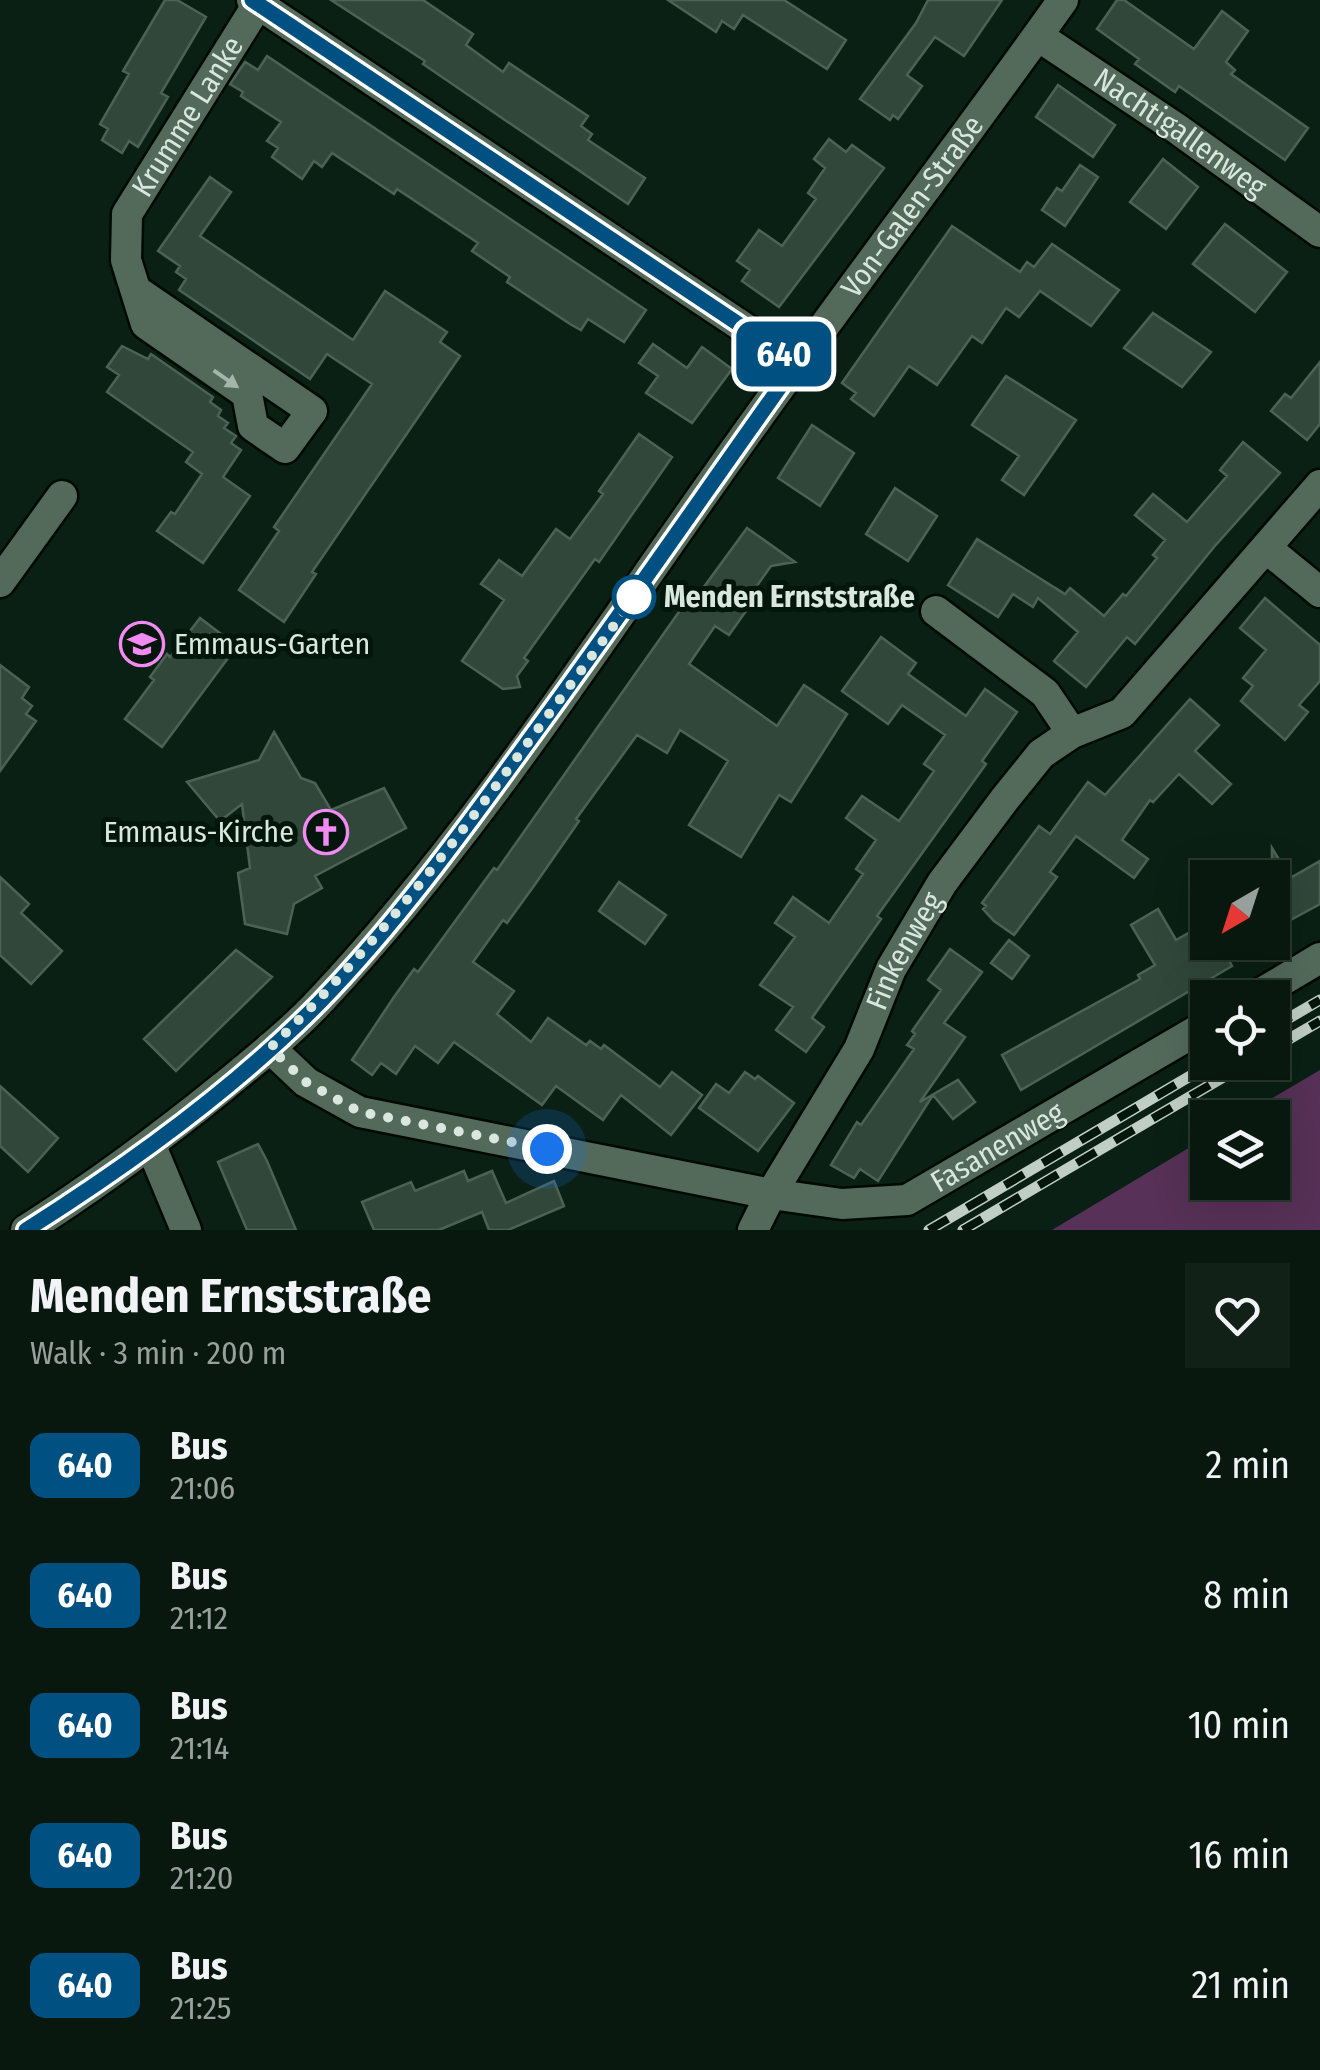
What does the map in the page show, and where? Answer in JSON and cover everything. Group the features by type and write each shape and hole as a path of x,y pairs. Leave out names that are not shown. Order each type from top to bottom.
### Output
{"street":[{"name":"Von-Galen-Straße","path":"26,1230 151,1146 270,1048 358,958 468,824 634,598 797,363 1063,0"},
{"name":"Krumme Lanke","path":"137,291 312,411 285,448 254,426 247,394 146,324 126,260 127,214 255,2"},
{"path":"255,2 797,363"},
{"name":"Nachtigallenweg","path":"1038,36 1176,128 1320,232"},
{"name":"Finkenweg","path":"771,1194 858,1048 891,969 942,883 1041,754 1072,734 1122,713 1320,485"},
{"path":"0,582 62,496"},
{"path":"1266,548 1320,592"},
{"path":"936,611 1045,694 1072,734"},
{"path":"1283,980 1320,958"},
{"name":"Fasanenweg","path":"270,1048 306,1082 360,1112 771,1194 842,1204 907,1200 1190,1035"},
{"path":"151,1146 186,1230"},
{"path":"754,1230 771,1194"}],"shaded area":[{"path":"1320,1070 1320,1230 1052,1230 1190,1147 1190,1200 1290,1200 1290,1100 1269,1100"}],"building":[{"path":"165,0 177,0 206,17 161,93 168,97 138,147 129,141 122,153 102,140 108,129 100,124 129,74 123,71"},
{"path":"331,0 423,0 473,34 466,45 503,72 509,63 588,116 581,126 592,134 588,140 645,178 628,204"},
{"path":"668,0 784,0 846,40 827,69 743,15 734,29 722,21 716,32"},
{"path":"928,0 1002,0 964,56 935,37 907,75 922,86 898,119 893,115 890,120 860,99 916,23"},
{"path":"1117,0 1124,0 1194,49 1222,11 1248,31 1226,62 1235,70 1231,74 1308,128 1285,160 1179,86 1175,92 1135,64 1139,59 1097,29"},
{"path":"267,56 646,310 624,342 588,319 581,330 570,324 507,282 510,277 472,251 478,243 397,189 394,194 332,153 322,167 314,161 302,179 272,157 278,148 267,141 281,122 241,96 243,92 230,84 245,62 258,70"},
{"path":"1058,85 1115,125 1093,157 1036,117"},
{"path":"829,139 846,152 852,145 884,168 779,307 742,281 750,270 737,261 759,230 782,246 816,199 808,193 825,168 814,159"},
{"path":"1163,159 1198,187 1166,229 1130,202"},
{"path":"1080,165 1098,177 1065,226 1042,210 1057,188 1062,191"},
{"path":"210,177 231,192 200,236 353,340 385,291 447,332 440,342 460,356 312,572 316,574 284,622 239,590 279,531 274,527 372,384 327,354 310,379 179,290 186,279 176,272 180,266 158,251"},
{"path":"1225,224 1287,272 1255,312 1193,264"},
{"path":"952,226 1020,272 1027,262 1034,267 1052,244 1119,290 1091,326 1040,291 1019,317 1006,308 982,343 972,336 937,385 909,366 874,416 851,399 856,393 842,383"},
{"path":"1153,313 1211,352 1182,387 1124,348"},
{"path":"653,344 687,368 702,347 732,369 692,423 646,393 658,376 639,363"},
{"path":"122,346 148,359 151,354 213,397 210,402 221,410 218,416 228,423 224,428 236,436 231,443 241,450 223,477 250,496 203,563 157,531 171,512 175,514 202,474 186,462 193,452 107,392 119,375 107,367"},
{"path":"1320,362 1320,424 1307,440 1271,411 1285,394 1291,398"},
{"path":"1006,376 1076,420 1024,495 1002,480 1019,456 972,425"},
{"path":"812,425 854,453 820,506 778,478"},
{"path":"639,434 672,457 599,562 595,559 524,658 528,661 517,676 520,687 503,689 462,661 504,600 481,584 499,560 522,576 556,529 570,539"},
{"path":"1243,442 1280,473 1135,644 1127,637 1086,687 1054,661 1078,632 1038,598 1033,607 1013,594 998,617 948,585 977,539 1065,594 1070,588 1104,616 1157,558 1153,555 1165,540 1135,515 1153,494 1187,522 1227,476 1220,470"},
{"path":"895,488 937,516 908,561 866,534"},
{"path":"747,528 795,562 771,566 751,594 756,597 729,635 715,626 689,664 777,726 804,685 847,714 791,802 779,795 741,857 689,825 728,761 680,730 667,753 637,735 576,819 579,821 536,883 473,962 514,991 497,1014 531,1042 548,1018 586,1045 590,1041 601,1049 604,1045 660,1087 672,1072 702,1095 671,1135 621,1095 603,1120 556,1086 542,1105 454,1042 438,1063 415,1046 396,1074 381,1063 372,1075 352,1060 394,997 414,969 418,972 494,868 497,870 693,592 698,595"},
{"path":"1265,598 1320,645 1320,681 1299,705 1308,712 1285,740 1241,701 1253,686 1243,678 1266,650 1240,628"},
{"path":"200,618 237,646 162,747 125,719 154,680 150,677 167,654 170,657"},
{"path":"881,637 916,663 908,674 966,716 985,689 1017,712 982,761 986,764 877,916 881,919 812,1018 824,1027 806,1052 776,1030 793,1007 760,985 795,937 775,923 793,897 829,923 863,874 856,869 876,840 846,818 862,796 899,821 934,771 924,764 945,735 902,705 888,724 842,691"},
{"path":"0,665 29,687 22,698 32,706 26,714 36,721 0,771"},
{"path":"1190,699 1219,725 1195,751 1231,784 1212,804 1179,774 1153,802 1150,800 1122,840 1148,859 1134,878 1076,836 1050,872 1057,877 1014,935 994,921 982,903 1039,826 1050,834 1088,782 1105,795"},
{"name":"Emmaus-Kirche","path":"274,732 301,778 315,783 331,810 384,788 406,828 315,876 322,888 294,904 287,934 245,924 238,873 250,868 242,804 220,821 187,782 259,760"},
{"path":"1320,861 1320,904 1290,920 1290,878"},
{"path":"0,877 29,904 21,913 62,951 31,984 0,955"},
{"path":"619,882 666,915 645,944 599,911"},
{"path":"1158,909 1176,940 1190,932 1190,960 1229,960 1232,966 1208,980 1190,980 1190,991 1021,1090 1002,1055 1140,979 1138,975 1155,965 1131,925"},
{"path":"1009,940 1029,956 1012,979 991,963"},
{"path":"950,949 982,972 944,1023 965,1037 920,1102 958,1080 975,1102 953,1119 933,1095 878,1181 860,1169 854,1178 831,1165 857,1122 861,1125 914,1049 907,1045 915,1034 912,1031 941,990 928,980"},
{"path":"236,950 272,977 176,1071 144,1039"},
{"path":"745,1072 755,1079 758,1076 794,1103 758,1151 699,1108 716,1084 729,1093"},
{"path":"0,1086 58,1138 28,1172 0,1146"},
{"path":"258,1144 296,1230 247,1230 218,1162"},
{"path":"464,1171 468,1181 492,1171 506,1203 554,1181 564,1206 508,1230 489,1230 482,1212 439,1230 374,1230 362,1202 411,1182 415,1191"}],"railway":[{"path":"1290,1018 1320,1000"},
{"path":"1290,1038 1320,1021"},
{"path":"929,1230 1190,1076"},
{"path":"963,1230 1218,1080"}],"bus line":[{"name":"640","path":"26,1230 151,1146 270,1048 319,1002 385,928 468,824 634,598 797,363 252,0"}],"place":[{"name":"Menden Ernststraße","path":"634,597"},
{"name":"Emmaus-Garten","path":"142,644"},
{"name":"Emmaus-Kirche","path":"326,832"}],"route":[{"path":"547,1149 360,1112 306,1082 270,1048 319,1002 406,902 634,597"}]}
